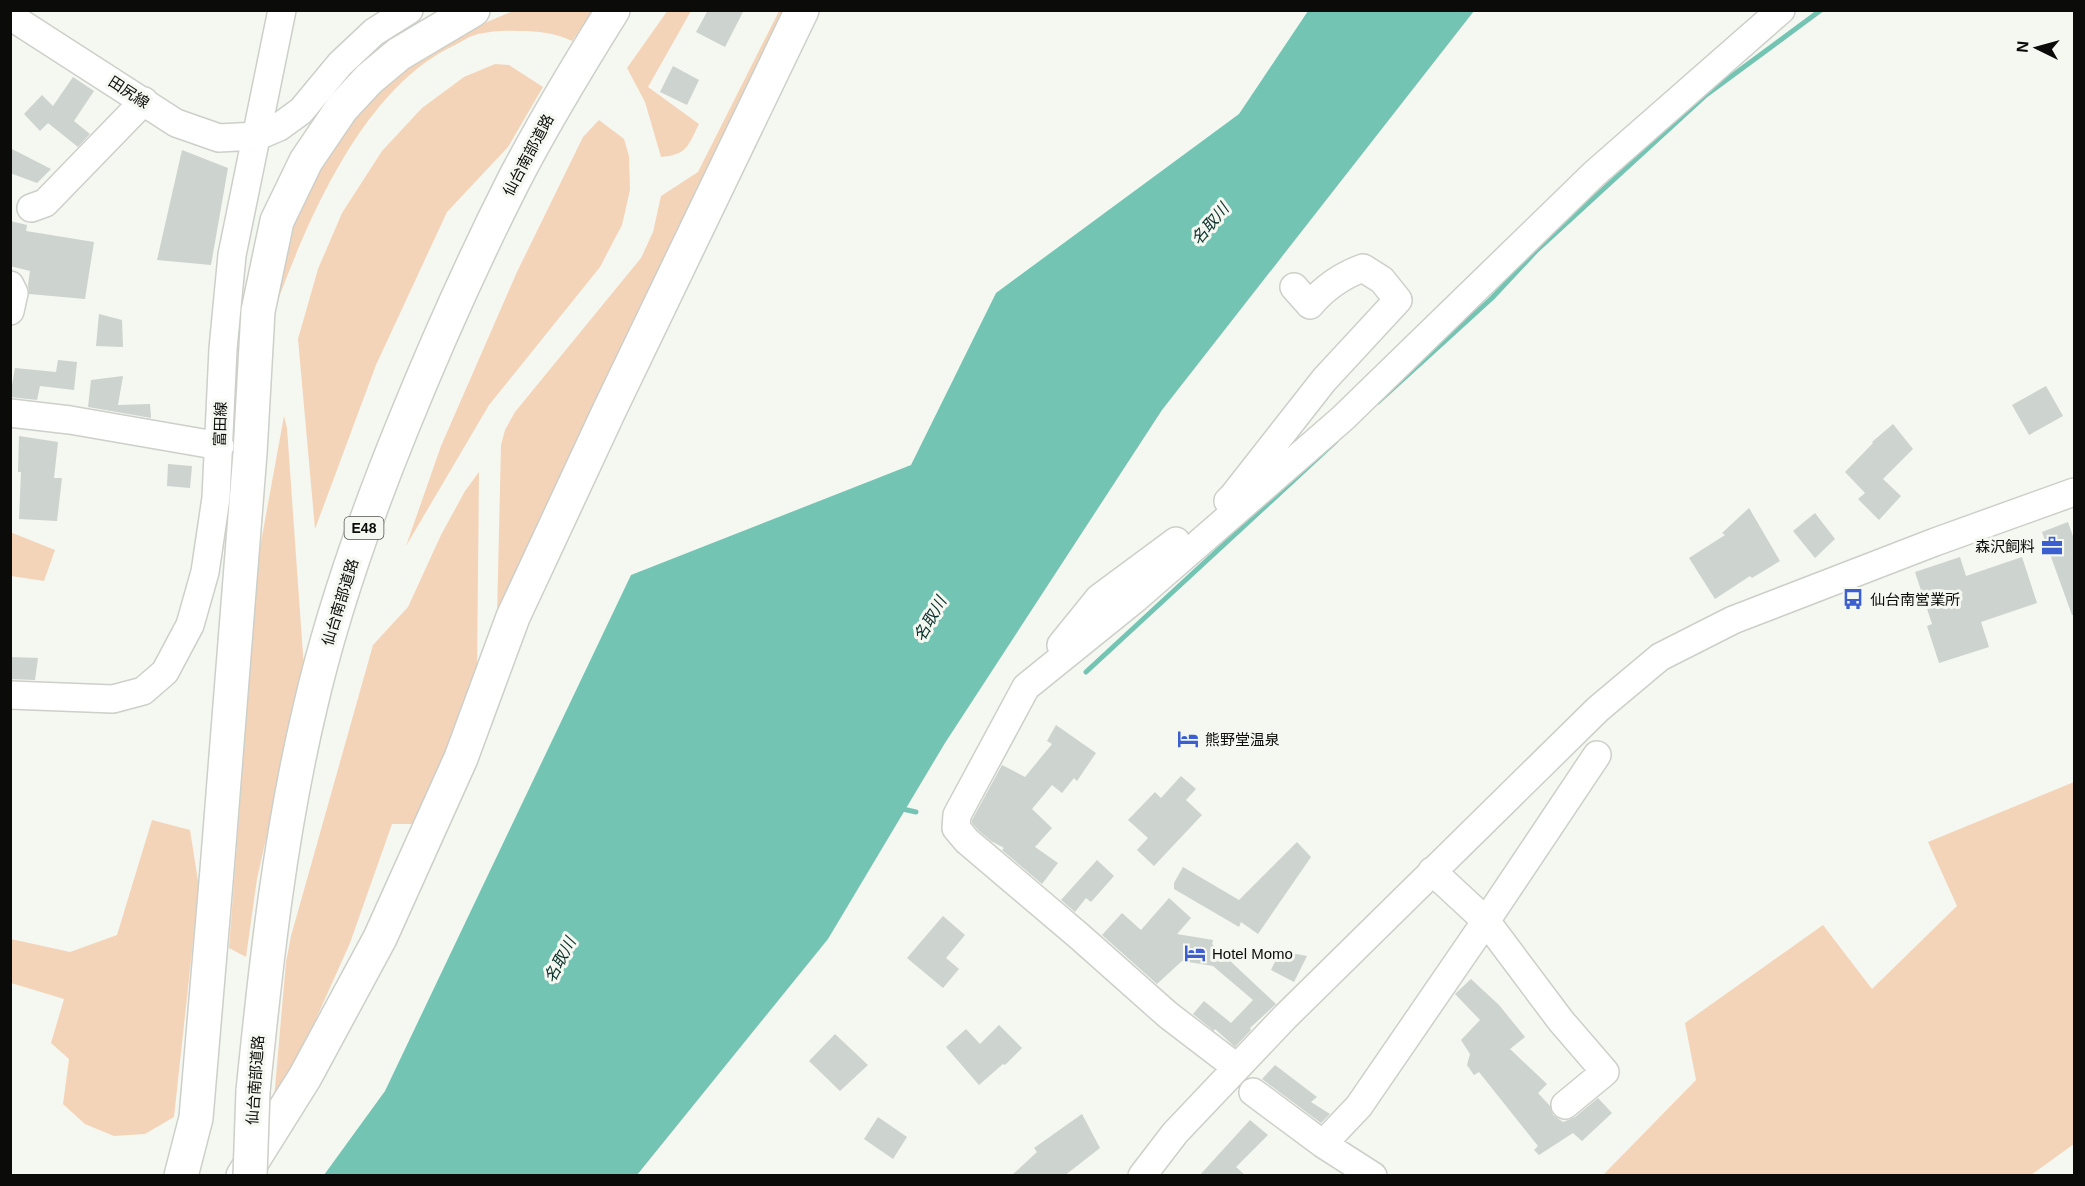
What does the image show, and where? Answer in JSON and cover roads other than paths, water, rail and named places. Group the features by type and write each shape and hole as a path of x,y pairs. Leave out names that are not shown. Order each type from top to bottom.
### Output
{"highway":[{"path":"181,1176 197,1106 250,453 258,311 277,220 306,161 342,108 369,79 399,54 473,10"},
{"name":"仙台南部道路","path":"250,1176 253,1091 263,986 276,894 309,709 335,611 373,499 430,359 514,180 569,80 614,10"},
{"path":"243,1176 305,1077 380,938 461,758 518,606 802,10"}],"street":[{"name":"富田線","path":"10,695 113,699 143,691 165,672 190,625 205,572 216,498 223,349 232,255 282,10"},
{"path":"258,136 279,127 301,111 340,64 374,32 409,10"},
{"path":"1236,1067 1168,1015 1080,936 999,870 956,828 957,815 1026,687 1135,599 1343,418 1594,174 1781,10"},
{"name":"田尻線","path":"10,16 176,123 219,138 258,136"},
{"path":"31,208 45,203 144,102"},
{"path":"1033,682 1098,598 1149,562 1233,496 1324,380 1398,300 1382,280 1363,268 1346,274 1323,290 1310,305 1294,287"},
{"path":"10,285 14,293 10,310"},
{"path":"10,413 70,420 220,446"},
{"path":"1142,1176 1175,1133 1236,1067 1598,709 1660,657 1733,620 1935,542 2074,492"},
{"path":"1323,1144 1359,1106 1597,755"},
{"path":"1432,871 1486,921 1562,1021 1605,1072 1565,1105"},
{"path":"1253,1092 1323,1144 1373,1176"}],"water":[{"name":"名取川","path":"1308,11 1474,11 1162,410 945,743 828,939 637,1175 324,1175 385,1091 631,575 911,465 996,293 1239,114"}],"waterway":[{"path":"1378,402 1492,298 1536,251 1706,95 1821,10"},
{"path":"1086,672 1336,441"},
{"path":"898,808 916,812"}],"place":[{"name":"森沢飼料","path":"2052,546"},
{"name":"仙台南営業所","path":"1853,599"},
{"name":"熊野堂温泉","path":"1188,739"},
{"name":"Hotel Momo","path":"1195,953"}]}
